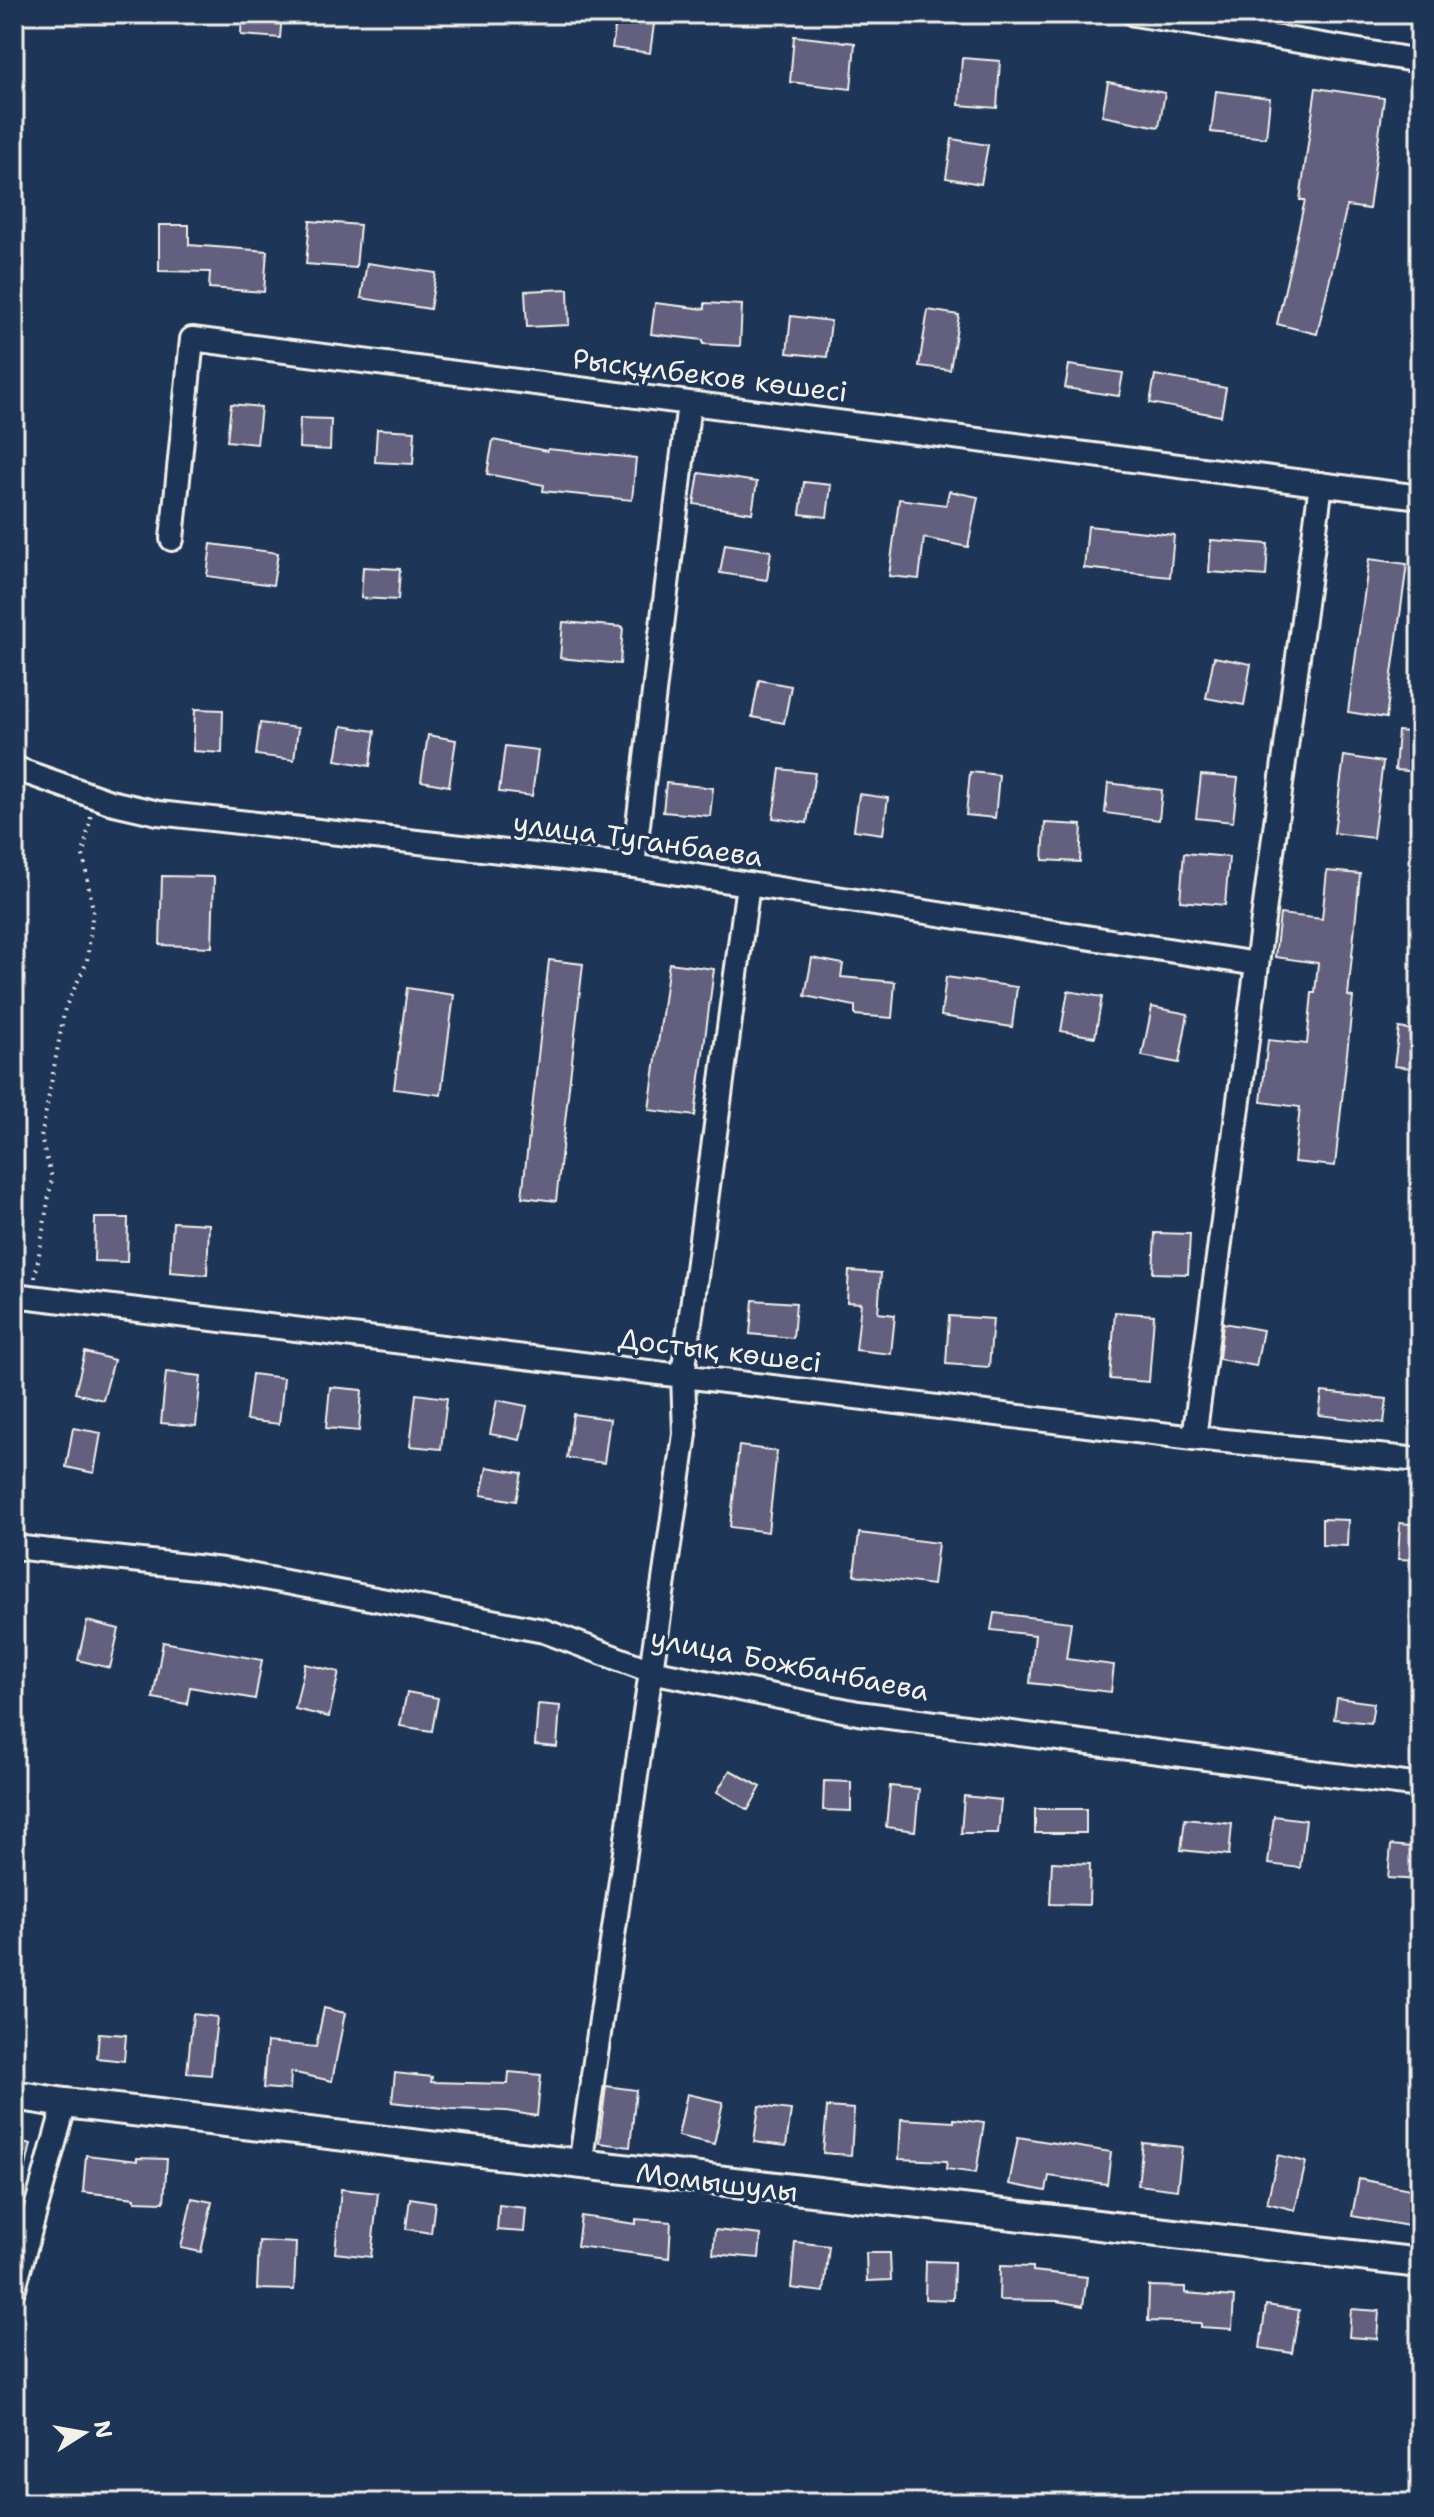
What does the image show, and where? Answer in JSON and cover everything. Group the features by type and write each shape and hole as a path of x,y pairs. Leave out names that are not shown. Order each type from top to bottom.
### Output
{"street":[{"path":"1134,14 1420,61"},
{"name":"Рысқұлбеков көшесі","path":"172,539 192,339 1420,497"},
{"path":"633,866 689,403"},
{"path":"1194,1438 1321,484"},
{"name":"улица Туганбаева","path":"14,768 94,797 158,813 633,866 1257,964"},
{"path":"580,2166 685,1434 683,1375 748,884"},
{"name":"Достық көшесі","path":"23,1296 1194,1438 1420,1460"},
{"name":"улица Божбанбаева","path":"14,1547 223,1570 544,1631 651,1671 858,1713 1420,1786"},
{"name":"Момышулы","path":"14,2095 580,2166 1420,2263"},
{"path":"14,2288 65,2103"}],"path":[{"path":"23,1296 52,1178 41,1138 65,1008 87,962 93,910 83,855 94,797"}],"building":[{"path":"242,14 282,14 280,38 241,35"},
{"path":"617,14 655,17 650,53 612,48"},
{"path":"794,36 855,43 851,89 790,82"},
{"path":"962,58 1000,61 997,108 959,105"},
{"path":"1108,82 1165,93 1159,127 1102,116"},
{"path":"1316,88 1384,98 1369,209 1347,206 1317,334 1277,324 1305,200 1300,200"},
{"path":"1216,91 1270,98 1266,138 1211,132"},
{"path":"952,139 988,145 981,184 946,178"},
{"path":"310,221 360,225 356,268 306,264"},
{"path":"159,225 189,225 189,245 267,251 264,292 209,288 210,272 159,271"},
{"path":"367,263 436,273 430,309 361,298"},
{"path":"568,289 569,325 527,327 525,291"},
{"path":"655,303 705,309 705,303 742,305 740,346 703,344 703,340 651,334"},
{"path":"928,310 959,315 950,370 919,366"},
{"path":"791,316 831,321 827,357 787,353"},
{"path":"1069,365 1123,373 1119,396 1065,388"},
{"path":"1155,375 1226,388 1221,416 1150,403"},
{"path":"231,404 261,407 257,444 227,441"},
{"path":"300,418 331,419 330,450 299,448"},
{"path":"377,429 415,431 413,464 375,462"},
{"path":"493,440 547,451 636,458 632,500 543,491 544,485 487,474"},
{"path":"699,473 757,482 752,513 694,504"},
{"path":"804,482 831,485 827,517 800,514"},
{"path":"949,491 978,497 968,547 924,538 919,579 889,576 899,499 946,505"},
{"path":"1088,526 1174,535 1170,577 1084,568"},
{"path":"1211,540 1268,544 1266,576 1209,572"},
{"path":"211,544 278,553 273,585 207,576"},
{"path":"725,544 771,551 767,580 720,573"},
{"path":"1369,559 1407,564 1386,718 1348,712"},
{"path":"363,567 400,569 398,600 361,598"},
{"path":"563,622 623,627 620,664 560,658"},
{"path":"1214,657 1251,664 1244,705 1206,698"},
{"path":"759,680 791,686 784,723 752,717"},
{"path":"195,709 223,710 222,753 193,751"},
{"path":"260,723 298,728 294,760 256,755"},
{"path":"342,726 375,731 370,766 336,760"},
{"path":"1398,731 1420,733 1420,772 1395,770"},
{"path":"428,735 456,740 449,786 421,781"},
{"path":"505,746 538,750 532,796 499,792"},
{"path":"1344,756 1383,762 1373,838 1334,833"},
{"path":"780,769 815,773 807,823 773,818"},
{"path":"970,772 999,775 995,818 966,815"},
{"path":"1201,775 1238,778 1233,822 1196,818"},
{"path":"666,783 713,788 710,816 663,812"},
{"path":"1108,783 1162,790 1159,820 1105,813"},
{"path":"859,794 888,798 883,834 854,830"},
{"path":"1045,823 1082,825 1080,862 1043,860"},
{"path":"1184,853 1229,857 1225,905 1180,901"},
{"path":"1327,871 1360,874 1348,996 1353,997 1335,1166 1294,1162 1300,1107 1261,1102 1268,1040 1307,1044 1312,993 1315,993 1318,963 1275,957 1280,914 1322,919"},
{"path":"162,876 214,877 212,947 160,945"},
{"path":"812,958 843,964 841,977 895,982 892,1018 855,1015 855,1006 805,996"},
{"path":"549,960 583,964 556,1201 522,1197"},
{"path":"669,963 714,969 695,1116 649,1110"},
{"path":"946,977 1017,987 1012,1027 941,1016"},
{"path":"407,988 454,995 441,1095 394,1089"},
{"path":"1068,991 1102,997 1095,1037 1061,1031"},
{"path":"1152,1007 1188,1014 1179,1063 1142,1056"},
{"path":"1399,1028 1420,1031 1420,1069 1394,1066"},
{"path":"95,1218 128,1218 127,1262 94,1261"},
{"path":"173,1222 209,1224 207,1275 170,1272"},
{"path":"1155,1233 1190,1234 1188,1274 1153,1273"},
{"path":"849,1271 881,1273 878,1313 895,1315 891,1354 856,1350 861,1303 847,1302"},
{"path":"753,1300 796,1303 793,1338 750,1334"},
{"path":"1115,1312 1154,1315 1149,1382 1110,1379"},
{"path":"949,1316 993,1319 989,1367 946,1364"},
{"path":"1223,1323 1263,1330 1256,1366 1219,1359"},
{"path":"85,1352 114,1360 103,1400 75,1393"},
{"path":"166,1372 201,1376 196,1426 161,1423"},
{"path":"252,1374 284,1378 279,1424 246,1420"},
{"path":"330,1387 362,1390 359,1431 326,1428"},
{"path":"1322,1392 1387,1399 1384,1423 1319,1415"},
{"path":"416,1394 447,1398 441,1449 410,1446"},
{"path":"497,1400 527,1406 520,1440 490,1434"},
{"path":"573,1414 610,1419 604,1463 567,1458"},
{"path":"73,1428 101,1433 94,1473 66,1467"},
{"path":"739,1446 777,1451 768,1532 730,1527"},
{"path":"487,1467 522,1473 516,1501 481,1495"},
{"path":"1322,1519 1348,1520 1347,1546 1322,1545"},
{"path":"1400,1523 1420,1525 1420,1560 1398,1559"},
{"path":"859,1533 938,1543 933,1585 854,1575"},
{"path":"994,1613 1071,1622 1066,1659 1114,1665 1111,1692 1030,1683 1035,1635 991,1630"},
{"path":"87,1621 119,1629 110,1668 78,1660"},
{"path":"163,1642 262,1660 255,1699 190,1687 187,1704 153,1698"},
{"path":"305,1664 339,1672 329,1717 295,1709"},
{"path":"407,1692 438,1698 432,1731 400,1726"},
{"path":"1337,1698 1374,1703 1371,1723 1334,1719"},
{"path":"538,1704 560,1706 557,1747 535,1745"},
{"path":"730,1770 761,1787 748,1810 717,1792"},
{"path":"824,1781 851,1782 851,1811 823,1810"},
{"path":"890,1786 919,1789 915,1831 886,1827"},
{"path":"964,1796 1001,1800 998,1833 961,1833"},
{"path":"1035,1809 1086,1809 1086,1833 1035,1833"},
{"path":"1274,1816 1306,1820 1300,1868 1268,1864"},
{"path":"1185,1819 1232,1824 1229,1855 1181,1850"},
{"path":"1391,1845 1420,1848 1420,1880 1388,1878"},
{"path":"1052,1862 1090,1864 1089,1905 1050,1904"},
{"path":"324,2008 345,2013 332,2081 291,2072 290,2090 263,2088 267,2042 316,2047"},
{"path":"193,2014 217,2017 211,2075 187,2073"},
{"path":"99,2033 126,2035 124,2061 97,2058"},
{"path":"509,2072 541,2075 537,2116 392,2102 395,2073 432,2077 431,2082 508,2084"},
{"path":"606,2086 636,2090 630,2147 599,2143"},
{"path":"687,2094 723,2102 714,2144 678,2136"},
{"path":"759,2106 791,2110 786,2146 754,2142"},
{"path":"827,2107 854,2109 851,2155 823,2153"},
{"path":"901,2119 954,2122 954,2119 984,2123 976,2173 946,2169 947,2161 899,2159"},
{"path":"1018,2137 1111,2152 1107,2184 1049,2176 1046,2191 1009,2184"},
{"path":"14,2140 31,2144 21,2188 14,2187"},
{"path":"1143,2143 1182,2147 1177,2190 1138,2185"},
{"path":"86,2155 137,2161 137,2158 167,2159 164,2202 135,2201 135,2198 83,2192"},
{"path":"1278,2155 1306,2162 1295,2210 1267,2203"},
{"path":"1359,2179 1420,2191 1420,2228 1352,2216"},
{"path":"341,2189 378,2193 371,2257 335,2253"},
{"path":"192,2198 212,2202 201,2252 181,2248"},
{"path":"410,2198 435,2202 431,2233 406,2229"},
{"path":"499,2205 526,2208 524,2232 497,2230"},
{"path":"581,2216 636,2224 636,2219 671,2222 669,2258 577,2246"},
{"path":"715,2230 761,2235 759,2258 713,2254"},
{"path":"259,2241 296,2243 294,2290 257,2289"},
{"path":"795,2242 829,2246 824,2292 791,2288"},
{"path":"866,2253 890,2253 891,2280 867,2281"},
{"path":"926,2261 954,2262 953,2300 925,2299"},
{"path":"1000,2266 1033,2267 1033,2271 1087,2277 1083,2306 1057,2301 999,2300"},
{"path":"1149,2286 1185,2287 1185,2293 1234,2297 1232,2329 1201,2327 1201,2323 1148,2321"},
{"path":"1266,2305 1299,2310 1292,2353 1260,2348"},
{"path":"1351,2309 1379,2311 1377,2339 1349,2337"}]}
